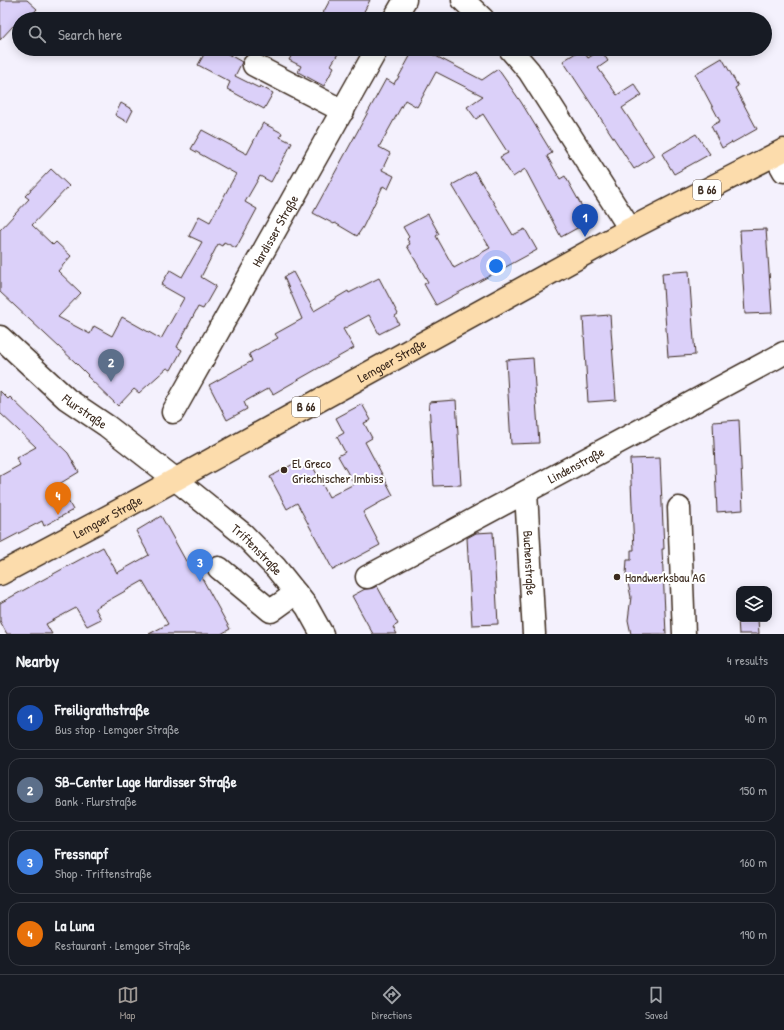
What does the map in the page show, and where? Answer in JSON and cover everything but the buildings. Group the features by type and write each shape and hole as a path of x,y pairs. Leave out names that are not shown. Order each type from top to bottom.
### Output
{"main road":[{"name":"Lemgoer Straße","path":"0,574 630,229 781,159"}],"street":[{"path":"398,12 405,0"},
{"path":"463,0 476,12"},
{"name":"Hardisser Straße","path":"173,412 373,56"},
{"path":"516,56 529,71 630,229"},
{"path":"254,65 343,111"},
{"name":"Flurstraße","path":"0,337 67,399 107,426 175,479"},
{"name":"Lindenstraße","path":"367,577 526,492 781,360"},
{"name":"Triftenstraße","path":"175,479 243,534 276,568 307,607 322,634"},
{"name":"Buchenstraße","path":"526,492 534,634"},
{"path":"678,508 684,634"},
{"path":"220,568 271,610 296,593"}],"place":[{"name":"Freiligrathstraße","path":"585,237"},
{"name":"SB-Center Lage Hardisser Straße","path":"111,382"},
{"name":"El Greco Griechischer Imbiss","path":"284,470"},
{"name":"La Luna","path":"58,515"},
{"name":"Handwerksbau AG","path":"617,577"},
{"name":"Fressnapf","path":"200,582"}]}
